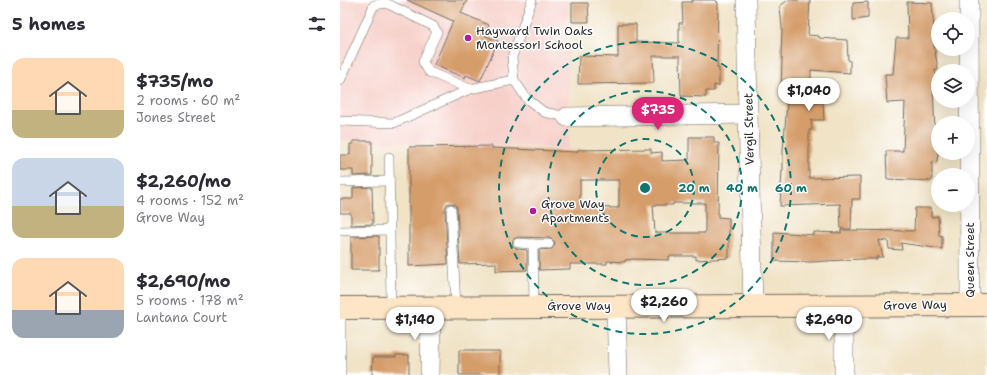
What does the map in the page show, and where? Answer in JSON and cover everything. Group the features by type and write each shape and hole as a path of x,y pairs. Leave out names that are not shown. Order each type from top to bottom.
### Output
{"main road":[{"name":"Grove Way","path":"341,308 979,305"}],"street":[{"name":"Vergil Street","path":"746,0 753,306"},
{"name":"Queen Street","path":"969,0 979,305"},
{"path":"567,117 748,114"},
{"path":"616,306 618,375"},
{"path":"844,306 844,375"},
{"path":"430,375 431,307"}],"lane":[{"path":"532,0 512,57 514,80 527,99 544,112 567,117"},
{"path":"340,81 374,5 386,3 433,26 437,32 423,62 429,72 470,89"},
{"path":"340,121 394,123 470,89 514,80"},
{"path":"389,157 391,307"},
{"path":"342,182 389,181"},
{"path":"451,209 456,307"},
{"path":"340,231 390,230"},
{"path":"518,243 549,244"},
{"path":"534,244 534,306"},
{"path":"341,308 341,375"}],"shaded area":[{"path":"340,0 568,0 569,150 340,140"}],"building":[{"name":"Hayward Twin Oaks Montessori School","path":"407,0 467,0 461,13 489,25 484,35 498,41 480,81 466,75 465,78 434,65 453,21"},
{"path":"692,0 716,0 716,2 718,2 717,68 719,68 719,86 714,85 714,91 706,91 706,97 681,96 680,56 653,56 654,83 578,84 579,56 618,57 618,24 636,24 636,42 679,43 679,23 683,23 682,2 692,2"},
{"path":"788,0 810,0 808,35 819,36 819,38 847,40 850,73 811,70 811,101 823,103 824,120 811,120 812,130 809,130 809,178 860,177 860,199 852,199 851,229 841,229 840,204 780,206 788,93 781,93 782,28 780,6"},
{"path":"868,2 868,18 853,20 853,3"},
{"path":"907,2 932,3 931,56 936,56 937,64 931,64 931,108 934,108 934,116 931,116 931,160 937,160 932,162 931,181 887,179 886,151 903,151 905,102 887,103 885,74 893,74 896,38 908,38"},
{"path":"572,3 588,3 589,22 572,22"},
{"path":"689,137 714,137 714,143 719,143 718,217 729,218 729,258 696,260 696,256 669,256 669,260 633,259 625,260 625,262 607,261 607,264 570,264 570,269 539,270 539,250 552,249 555,244 554,241 549,238 518,237 513,239 512,245 517,249 527,250 527,270 496,271 496,263 460,264 457,209 456,205 451,203 447,204 445,209 448,264 409,266 409,147 492,146 492,148 577,152 577,150 651,149 651,153 662,152 662,161 689,160","holes":["580,180 619,180 619,208 580,207","673,203 705,203 705,233 655,233 653,205 673,205"]},
{"path":"353,141 372,141 372,175 353,176 353,170 340,170 340,155 350,155 350,144 353,144"},
{"path":"372,187 373,224 351,225 351,213 340,213 340,199 353,199 353,188"},
{"path":"915,208 931,208 931,217 938,216 939,235 942,236 942,249 901,243 902,250 889,249 888,241 879,240 883,257 876,257 877,259 811,262 774,261 774,232 814,235 814,232 841,233 841,230 914,231"},
{"path":"379,236 379,270 351,270 351,237"},
{"path":"459,350 500,351 500,375 459,375"},
{"path":"396,355 409,355 409,375 372,375 373,357 396,357"}],"place":[{"name":"Hayward Twin Oaks Montessori School","path":"468,38"},
{"name":"Grove Way Apartments","path":"533,211"}]}
